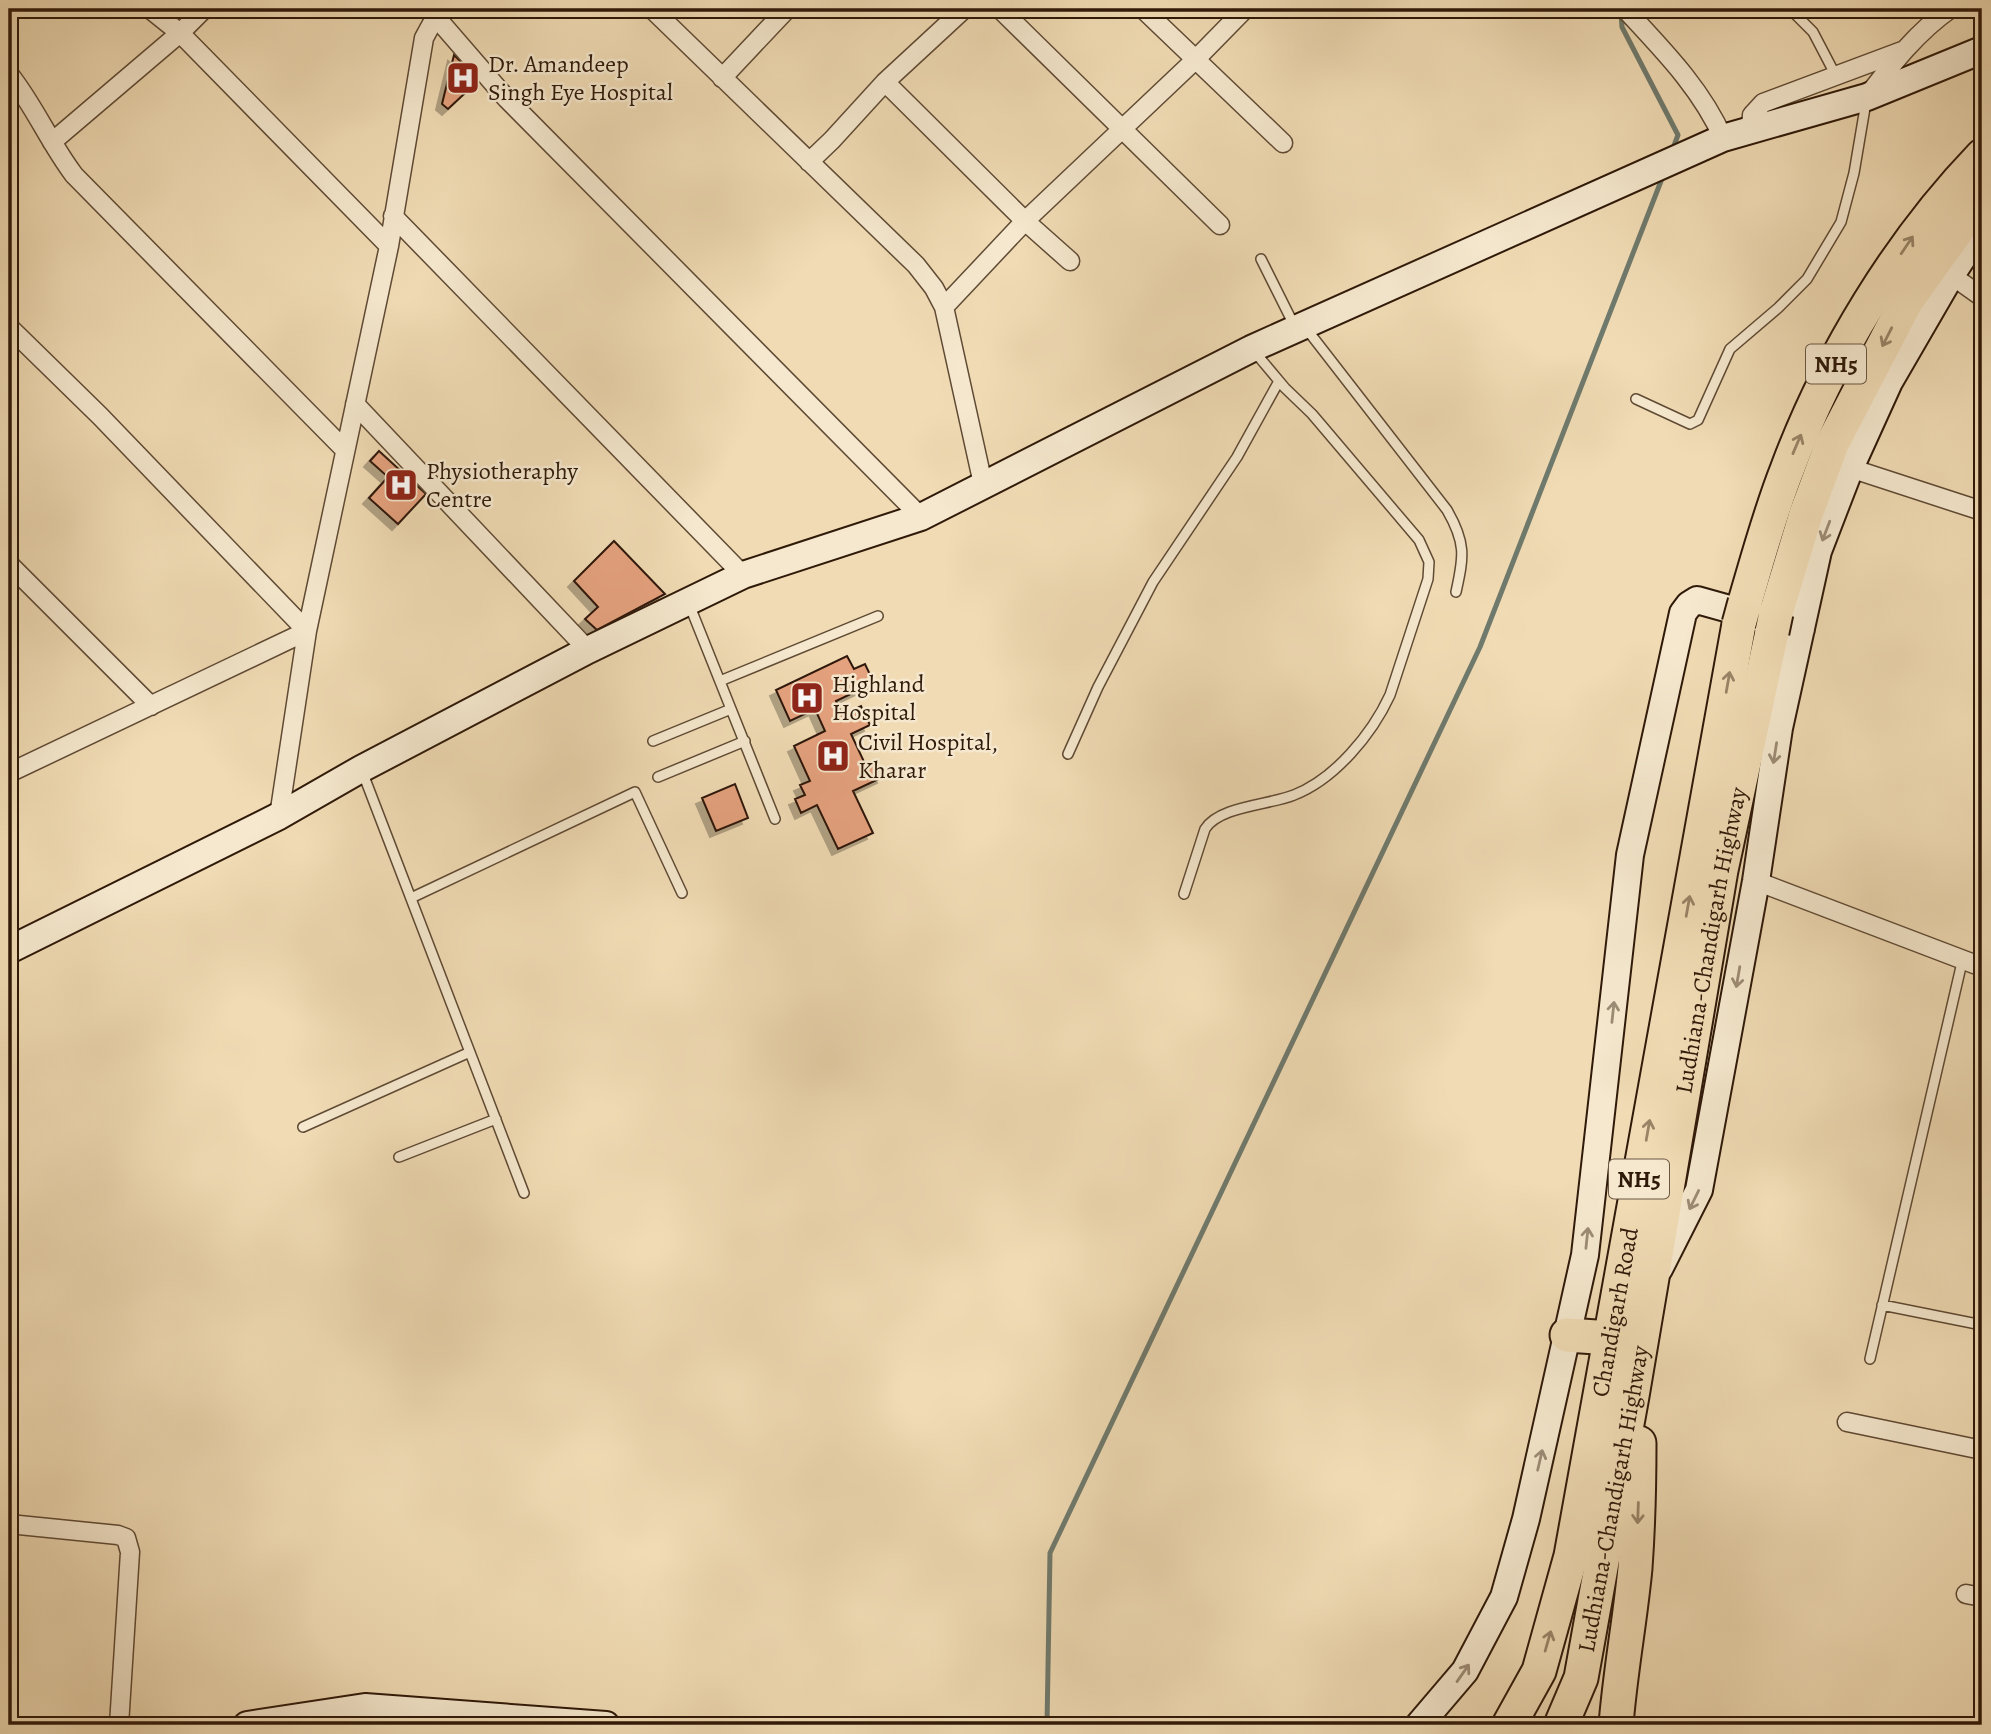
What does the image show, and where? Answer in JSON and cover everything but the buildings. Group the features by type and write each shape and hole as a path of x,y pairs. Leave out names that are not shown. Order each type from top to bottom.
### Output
{"highway":[{"name":"Chandigarh Road","path":"1509,1725 1539,1671 1572,1556 1742,613 1787,469 1819,392 1883,281 1913,237 1949,191 1982,156"},
{"name":"Ludhiana-Chandigarh Highway","path":"1561,1725 1581,1678 1632,1396 1721,870 1783,625 1806,513 1832,444 1907,300 1966,218 1982,201"},
{"path":"1567,1335 1611,1338"},
{"path":"1616,1725 1635,1572 1639,1509 1639,1439 1632,1396"}],"street":[{"path":"150,9 180,33 389,246"},
{"path":"52,142 180,33 204,9"},
{"path":"652,9 916,265 934,288 944,307 983,484"},
{"path":"722,78 787,9"},
{"path":"809,162 885,82 964,9"},
{"path":"1000,9 1220,225"},
{"path":"1143,9 1283,143"},
{"path":"944,307 1025,221 1245,9"},
{"path":"1625,9 1699,94 1723,138"},
{"path":"1867,97 1902,51 1925,28 1950,9"},
{"path":"279,816 307,631 389,246 424,38 436,11 507,99 921,517"},
{"path":"9,950 279,816 361,769 587,650 743,575 921,517 1251,349 1723,138 1867,97 1982,50"},
{"path":"1751,130 1752,115 1763,103 1902,51"},
{"path":"9,74 24,92 52,142 74,174 345,450"},
{"path":"885,82 1025,221 1070,261"},
{"path":"393,216 743,575"},
{"path":"1651,1286 1699,1190 1756,881 1779,728 1783,625 1818,551 1850,468 1889,382 1951,275 1980,235"},
{"path":"1951,275 1982,297"},
{"path":"9,327 100,416 307,631"},
{"path":"355,404 587,650"},
{"path":"1850,468 1982,511"},
{"path":"9,564 150,706"},
{"path":"1419,1725 1465,1671 1504,1597 1527,1519 1585,1255 1630,855 1683,613 1697,600 1783,625"},
{"path":"13,765 150,706 307,631"},
{"path":"1756,881 1982,967"},
{"path":"1847,1422 1982,1450"},
{"path":"9,1524 126,1538 130,1552 119,1725"},
{"path":"247,1725 365,1707 606,1725"}],"lane":[{"path":"1790,9 1812,32 1836,76"},
{"path":"1636,399 1690,424 1698,420 1730,349 1779,308 1807,279 1841,222 1854,173 1867,97"},
{"path":"1261,259 1300,327 1457,526 1464,550 1456,592"},
{"path":"1184,894 1210,821 1233,811 1265,804 1306,790 1323,779 1361,743 1383,711 1390,695 1428,579 1429,562 1419,540 1312,414 1251,349"},
{"path":"1068,754 1098,687 1153,582 1237,457 1279,381"},
{"path":"689,602 775,819"},
{"path":"720,681 878,616"},
{"path":"653,741 730,709"},
{"path":"658,777 745,741"},
{"path":"361,769 524,1192"},
{"path":"411,898 635,792 682,892"},
{"path":"1870,1359 1963,958"},
{"path":"303,1127 470,1052"},
{"path":"399,1157 496,1119"},
{"path":"1882,1306 1982,1325"}],"waterway":[{"path":"1621,14 1622,27 1678,135 1672,151"},
{"path":"1047,1725 1050,1553 1480,647 1663,176"}],"place":[{"name":"Dr. Amandeep Singh Eye Hospital","path":"463,78"},
{"name":"Physiotheraphy Centre","path":"401,485"},
{"name":"Highland Hospital","path":"807,698"},
{"name":"Civil Hospital, Kharar","path":"833,756"}]}
